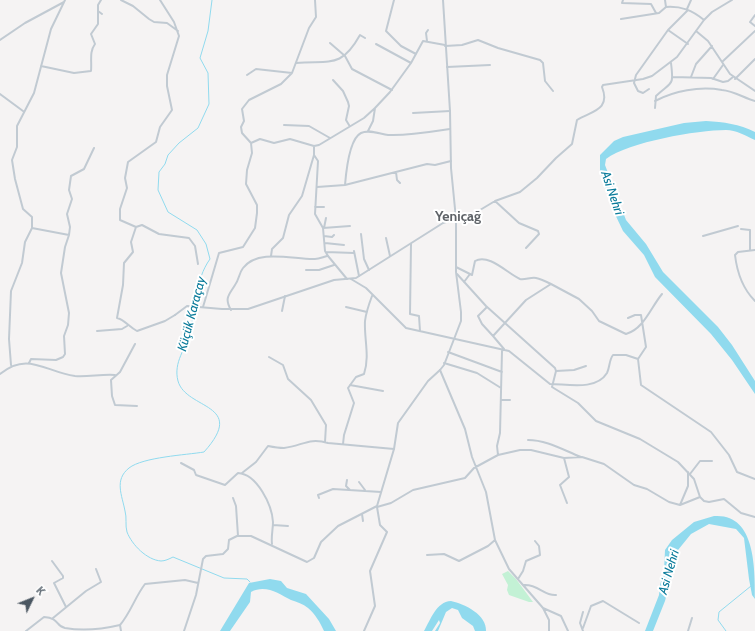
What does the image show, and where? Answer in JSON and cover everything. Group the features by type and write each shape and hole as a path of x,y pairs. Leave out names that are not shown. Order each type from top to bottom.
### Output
{"street":[{"path":"41,66 74,73 91,70 92,62 90,53 95,44 91,34 98,24 98,11 101,0"},
{"path":"121,0 133,6 154,22 168,24 178,31"},
{"path":"160,0 169,13 178,31 179,40 174,49 167,75 167,86 172,110 160,127 156,142 128,162 126,171 127,188 120,209 120,220 136,227 142,225 159,234 189,238 195,246 198,264"},
{"path":"201,307 219,253 243,247 255,228 257,205 246,184 247,170 252,153 251,143 242,133 241,127 244,121 242,108 244,104 281,84 292,73 309,28 316,18 315,0"},
{"path":"394,0 386,31 401,46 416,55"},
{"path":"364,631 375,606 370,571 387,532 380,525 377,506 394,448 398,423 428,381 440,370 461,321 456,267 456,219 451,161 451,129 443,0"},
{"path":"623,0 622,3 651,4 656,13"},
{"path":"665,0 666,7"},
{"path":"649,89 644,93 640,92 636,88 634,80 639,70 668,30 688,10 692,0"},
{"path":"136,227 131,242 133,252 124,263 122,272 123,285 117,318 123,320 127,326 137,331 165,321 187,306 230,310 248,309 334,280 351,279 359,276 369,270 373,265 411,244 442,223 470,216 495,201 520,192 570,147 574,138 577,120 591,114 604,101 605,96 602,87 603,85 648,78 671,63 688,44 704,20 717,9 732,0"},
{"path":"0,40 25,23 65,1"},
{"path":"11,365 9,339 11,291 22,263 25,242 32,228 32,216 23,209 15,179 12,160 17,147 17,126 23,111 34,93 51,29 65,1"},
{"path":"622,19 660,12 666,7 674,7 688,10 704,20"},
{"path":"98,11 102,14"},
{"path":"755,15 750,22 755,26"},
{"path":"427,41 426,33 428,30"},
{"path":"668,30 688,44"},
{"path":"696,31 705,37 722,64 734,78 755,91"},
{"path":"713,79 722,64 755,31"},
{"path":"296,63 320,63 341,59 353,48 360,35 365,38"},
{"path":"251,143 260,139 274,144 290,139 314,146 330,138 349,125 364,118 392,90 424,41 445,46 462,45 478,40 498,48 540,60 543,63 545,80 553,91"},
{"path":"330,43 345,56 352,69 392,90"},
{"path":"376,44 411,62"},
{"path":"691,77 696,64 712,46"},
{"path":"673,77 713,79 725,82 734,78 755,59"},
{"path":"655,108 655,101 658,94 672,83 673,77 671,63"},
{"path":"447,67 490,65"},
{"path":"247,75 256,69 292,73"},
{"path":"333,80 346,96 349,106 346,120 349,125"},
{"path":"655,101 674,92 714,89 728,91 755,101"},
{"path":"0,94 23,111"},
{"path":"368,131 373,121 375,108"},
{"path":"413,112 450,111"},
{"path":"284,125 309,126 330,138"},
{"path":"345,185 347,167 353,143 360,133 368,131 388,135 405,135 451,129"},
{"path":"271,256 272,249 283,238 289,215 302,196 314,154 314,146"},
{"path":"29,363 31,359 36,358 56,360 63,357 65,354 64,336 68,325 69,313 60,273 70,227 67,214 72,199 69,190 72,176 84,169 94,148"},
{"path":"314,154 318,161 315,214 324,228"},
{"path":"317,187 345,185 427,164 435,165 451,161"},
{"path":"396,172 397,180 400,183"},
{"path":"495,201 519,223 538,231 539,234 526,248"},
{"path":"315,207 324,207"},
{"path":"326,218 324,228 326,252 334,265 346,279"},
{"path":"324,228 350,226"},
{"path":"703,236 738,226"},
{"path":"32,228 69,235"},
{"path":"741,229 750,230 750,250"},
{"path":"361,234 364,259 369,270"},
{"path":"324,236 334,235"},
{"path":"386,238 390,256"},
{"path":"325,243 344,245"},
{"path":"411,244 410,314 419,316 420,331"},
{"path":"755,250 737,252 734,255 737,271 751,297 755,301"},
{"path":"326,252 354,252 359,276"},
{"path":"230,310 226,302 227,297 237,283 243,268 254,260 271,256 315,259 328,256"},
{"path":"464,282 470,274 472,275 475,261 481,259 487,260 508,270 521,279 537,278 551,284 579,299 592,311 599,321 622,333 628,334 634,331 643,322 662,294"},
{"path":"306,270 319,270 334,265"},
{"path":"456,267 470,274"},
{"path":"457,274 504,324 556,371 574,370 586,366"},
{"path":"351,279 366,288 372,296 406,328 504,349 516,356 550,384 594,383 607,373 613,355 626,355 638,359"},
{"path":"493,336 526,300 551,284"},
{"path":"751,297 755,294"},
{"path":"282,311 285,296"},
{"path":"343,444 354,403 348,392 350,385 356,377 364,374 366,369 367,312 372,296"},
{"path":"346,307 367,312"},
{"path":"487,307 478,316 482,324 504,349"},
{"path":"628,318 641,314 643,322 646,347 638,359 641,385 711,432 729,455 737,472 755,479"},
{"path":"97,331 122,329 127,326"},
{"path":"134,344 120,372 111,380 112,396 115,405 137,406"},
{"path":"498,455 497,446 501,400 502,351 504,349"},
{"path":"448,352 502,372"},
{"path":"269,357 283,365 288,379 311,400 326,425 325,442"},
{"path":"0,374 11,365 29,363 68,375 115,375"},
{"path":"444,363 477,373 501,388"},
{"path":"440,370 465,429 472,457 486,492 495,540 509,569 542,608 549,620 549,631"},
{"path":"556,371 552,386 578,403 596,421 640,439 678,462 696,483 700,498"},
{"path":"350,385 383,391"},
{"path":"501,400 510,400"},
{"path":"181,463 194,470 196,475 225,485 238,473 242,473 256,462 268,446 285,448 310,440 318,440 343,444 394,448"},
{"path":"528,440 549,443 562,450 604,464 634,485 647,489 669,502 680,504 700,498 709,502 724,499 741,513 755,517"},
{"path":"184,631 202,564 206,556 223,554 226,552 229,540 238,536 251,536 272,544 304,561 311,561 325,537 338,526 377,506 390,503 413,490 465,478 477,467 498,455 514,450 531,450 564,458 582,457"},
{"path":"564,458 570,478 560,485 567,503"},
{"path":"680,504 688,486 689,473 700,461 712,461"},
{"path":"242,473 254,481 266,495 273,525 272,544"},
{"path":"347,480 346,486 350,490"},
{"path":"359,482 366,490"},
{"path":"319,498 318,495 333,489 382,492"},
{"path":"233,498 236,506 238,536"},
{"path":"362,514 363,521"},
{"path":"273,525 288,526"},
{"path":"427,555 444,554 459,561 488,546 495,540"},
{"path":"518,579 523,571 526,561 540,555 539,546 535,541"},
{"path":"52,561 63,576 63,578 54,583 66,607"},
{"path":"53,618 101,582 96,569"},
{"path":"26,631 44,617 53,618 64,628 84,630 120,625 129,615 136,595 146,584 185,580 198,582"},
{"path":"524,585 540,588 549,595 556,595"},
{"path":"583,631 591,606 603,601 639,624"},
{"path":"542,608 562,616 568,631"},
{"path":"583,612 580,623 583,628"},
{"path":"688,631 692,618"},
{"path":"120,625 121,631"}],"green space":[{"path":"508,571 516,579 533,602 509,595 507,590 508,585 502,574"}],"water":[{"name":"Asi Nehri","path":"706,121 731,124 749,129 755,132 755,140 730,130 698,132 664,138 630,147 606,159 605,165 626,220 646,244 663,272 718,327 732,345 755,381 755,394 732,360 711,334 655,277 644,255 623,231 613,210 600,171 600,155 614,141 623,137 684,123"},
{"name":"Asi Nehri","path":"714,516 728,517 738,523 745,532 753,557 755,599 752,595 749,579 744,538 736,529 709,524 691,534 678,550 674,558 665,601 653,631 645,631 659,595 664,572 665,550 672,540 694,522"},
{"path":"270,579 281,581 287,588 306,594 329,619 336,631 324,631 311,610 304,605 267,589 262,589 251,592 250,602 230,631 220,631 249,583"},
{"path":"451,601 463,605 479,615 483,620 486,631 475,631 473,626 462,618 458,610 452,608 446,612 438,631 435,631 440,623 439,620 432,631 424,631 434,612 441,604"}],"waterway":[{"name":"Küçük Karaçay","path":"212,0 208,31 200,58 208,73 209,104 198,128 179,143 168,155 165,164 159,172 158,190 168,212 197,230 206,244 210,259 201,276 190,332 177,368 177,374 178,381 183,390 210,409 217,416 220,424 216,436 204,452 165,457 136,464 124,473 120,483 120,488 126,513 127,532 132,542 145,555 161,561 173,557 224,578 247,579 250,582"},
{"path":"726,631 718,620 719,612 751,586"}],"district":[{"name":"Yeniçağ","path":"458,217"}]}
